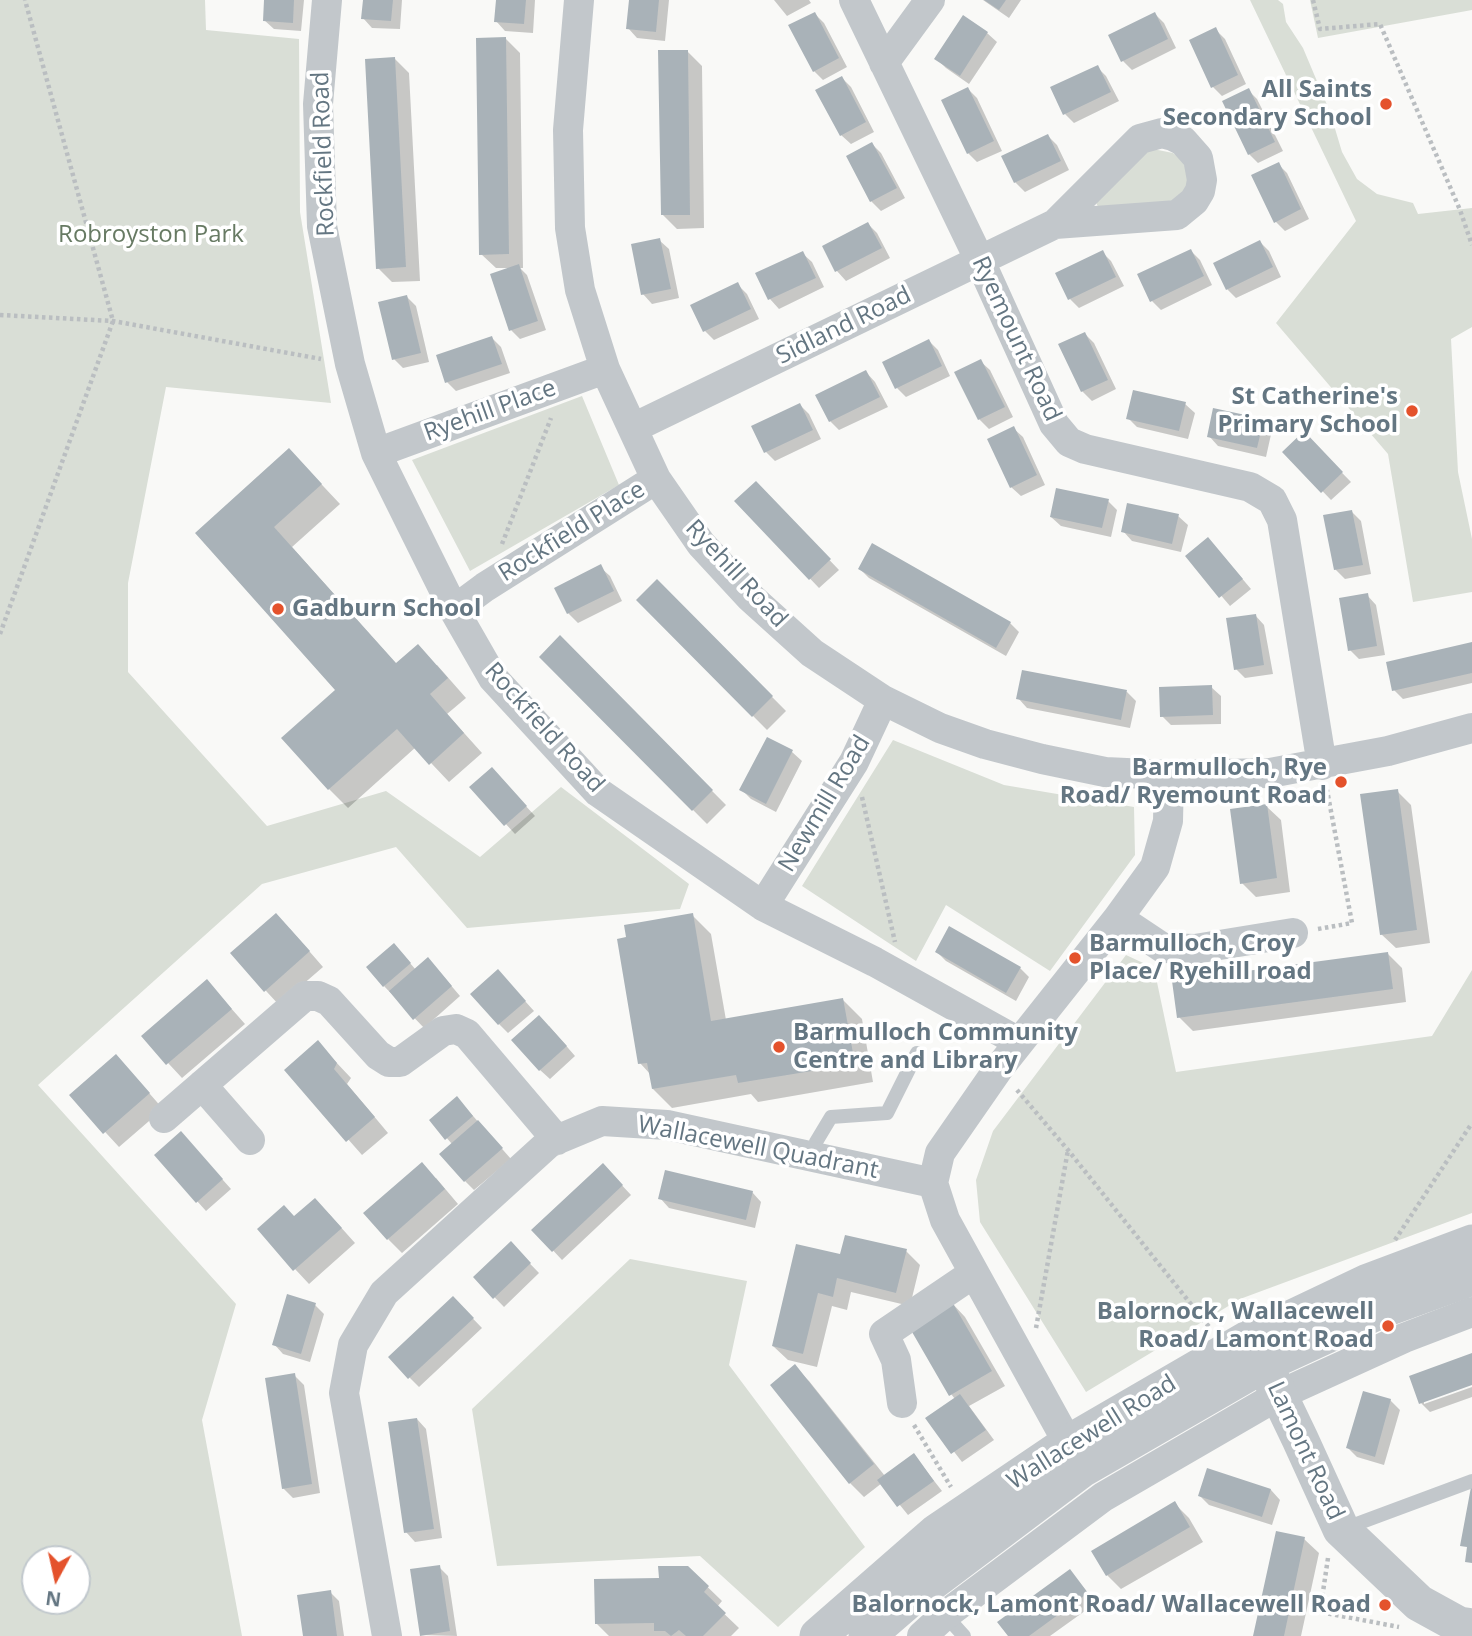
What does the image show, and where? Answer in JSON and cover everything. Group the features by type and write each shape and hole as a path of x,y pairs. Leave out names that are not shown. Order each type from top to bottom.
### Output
{"street":[{"name":"Rockfield Road","path":"327,0 318,104 322,226 350,364 376,453 454,610 493,678 598,792 763,906 1019,1042"},
{"name":"Ryehill Road","path":"579,0 568,130 570,228 580,290 605,369 656,479 701,544 750,597 812,653 883,700 940,728 1031,757 1105,772 1169,775 1270,773 1388,751 1472,728"},
{"name":"Ryemount Road","path":"854,0 980,261 1054,424 1069,442 1085,449 1250,487 1272,500 1282,520 1322,765"},
{"path":"884,63 930,0"},
{"name":"Sidland Road","path":"633,428 1055,224 1140,139 1162,134 1173,136 1183,141 1198,158 1202,169 1200,191 1194,201 1177,215 1055,224"},
{"name":"Ryehill Place","path":"376,453 605,369"},
{"name":"Rockfield Place","path":"454,610 485,587 656,479"},
{"name":"Newmill Road","path":"763,906 854,762 883,700"},
{"path":"1074,1456 945,1220 933,1183 940,1153 999,1068 1155,867 1168,821 1169,775"},
{"path":"1118,918 1163,948 1195,949 1293,933"},
{"path":"164,1118 305,996 318,996 329,1001 378,1055 389,1062 400,1062 443,1031 456,1029 467,1034 557,1140"},
{"path":"202,1085 250,1140"},
{"name":"Wallacewell Quadrant","path":"387,1636 344,1393 353,1345 384,1293 549,1143 602,1121 667,1125 933,1183"},
{"name":"Wallacewell Road","path":"922,1636 955,1625 1255,1362 1368,1282 1472,1243"},
{"path":"902,1403 896,1360 871,1332 974,1273"},
{"name":"Wallacewell Road","path":"818,1636 937,1532 1074,1456 1255,1362 1381,1310 1472,1277"},
{"name":"Wallacewell Road","path":"1255,1362 1404,1338 1472,1312"},
{"name":"Lamont Road","path":"1255,1362 1341,1529 1419,1603 1459,1625 1472,1628"},
{"name":"Wallacewell Road","path":"867,1636 1074,1456"}],"lane":[{"path":"811,1156 831,1117 887,1113 917,1052"},
{"path":"1341,1529 1472,1481"}],"path":[{"path":"0,634 113,321 25,0"},
{"path":"1313,0 1320,29 1380,24 1460,209 1472,245"},
{"path":"0,315 113,321 350,364"},
{"path":"485,587 563,384"},
{"path":"854,762 903,978"},
{"path":"1293,933 1352,923 1322,765"},
{"path":"999,1068 1255,1362"},
{"path":"1368,1282 1472,1122"},
{"path":"1029,1370 1068,1150"},
{"path":"1341,1529 1331,1542 1320,1612 1408,1629"}],"green space":[{"name":"Robroyston Park","path":"0,0 205,0 206,30 299,39 300,212 331,403 166,387 128,583 128,672 267,826 386,791 480,857 561,787 689,884 680,909 467,928 396,847 262,884 38,1085 236,1304 202,1420 242,1636 0,1636"},
{"name":"St Catherine's Primary School","path":"1250,0 1278,0 1283,4 1286,22 1303,48 1330,112 1342,152 1357,179 1377,194 1413,203 1418,214 1472,208 1472,327 1451,339 1458,472 1472,539 1472,592 1413,602 1388,454 1276,323 1356,221"},
{"path":"1310,0 1472,0 1472,10 1318,38"},
{"path":"1153,149 1173,153 1181,159 1186,168 1188,186 1179,201 1098,207 1095,200 1127,162"},
{"path":"582,396 619,485 470,571 412,460"},
{"path":"893,740 1004,785 1134,807 1135,855 1050,971 946,905 916,961 802,886"},
{"path":"1126,955 1154,968 1176,1072 1432,1036 1472,970 1472,1213 1240,1299 1086,1392 980,1222 976,1180 993,1131"},
{"path":"630,1259 747,1281 729,1365 865,1547 778,1627 700,1556 497,1566 472,1409"}],"building":[{"path":"264,0 294,0 293,23 263,21"},
{"path":"363,0 393,0 391,21 361,19"},
{"path":"496,0 526,0 524,24 494,22"},
{"path":"629,0 659,0 656,32 626,29"},
{"path":"984,0 1006,0 999,10"},
{"path":"815,12 839,58 813,72 788,25"},
{"path":"1155,12 1168,39 1121,62 1108,35"},
{"path":"963,15 988,32 960,76 934,59"},
{"path":"1216,27 1238,75 1211,88 1189,40"},
{"path":"506,37 509,254 479,255 476,38"},
{"path":"658,50 688,50 690,215 661,215"},
{"path":"395,57 406,267 376,269 365,59"},
{"path":"1098,65 1111,92 1063,115 1050,87"},
{"path":"842,76 866,122 840,136 815,90"},
{"path":"968,87 994,141 967,154 941,100"},
{"path":"1249,88 1275,142 1248,155 1222,101"},
{"path":"1048,134 1061,161 1014,183 1001,156"},
{"path":"872,142 897,188 870,202 846,156"},
{"path":"1279,162 1301,209 1274,223 1251,175"},
{"path":"868,222 882,248 835,272 822,246"},
{"path":"660,238 671,289 641,295 631,244"},
{"path":"1260,240 1273,267 1226,290 1213,263"},
{"path":"1191,249 1204,276 1150,302 1137,274"},
{"path":"1103,250 1116,277 1068,300 1055,273"},
{"path":"803,251 816,278 768,300 755,273"},
{"path":"519,264 538,321 509,331 490,274"},
{"path":"738,282 751,309 703,332 690,305"},
{"path":"407,295 421,353 392,360 378,302"},
{"path":"1085,332 1108,380 1081,392 1058,344"},
{"path":"492,336 502,364 445,383 436,355"},
{"path":"929,339 942,366 895,389 882,362"},
{"path":"981,359 1005,407 978,420 954,372"},
{"path":"866,370 880,397 829,422 815,395"},
{"path":"1133,390 1186,402 1179,431 1126,419"},
{"path":"800,403 813,430 764,453 751,426"},
{"path":"1213,408 1264,419 1257,448 1207,437"},
{"path":"1014,426 1037,475 1010,488 987,439"},
{"path":"1304,431 1343,472 1321,493 1282,452"},
{"path":"289,448 322,484 274,527 396,663 418,644 448,678 430,694 464,733 429,765 397,729 328,790 281,738 335,690 195,533"},
{"path":"756,481 831,559 809,580 734,501"},
{"path":"1056,488 1109,499 1102,528 1050,517"},
{"path":"1127,503 1179,514 1172,544 1121,532"},
{"path":"1352,510 1363,565 1334,570 1323,515"},
{"path":"1208,537 1243,579 1219,598 1185,556"},
{"path":"872,543 1011,622 996,648 858,569"},
{"path":"601,564 614,591 567,614 554,588"},
{"path":"657,579 773,696 752,717 636,600"},
{"path":"1368,593 1377,646 1348,651 1339,598"},
{"path":"1256,614 1264,665 1234,670 1226,618"},
{"path":"560,635 713,790 692,811 539,657"},
{"path":"1472,642 1472,673 1392,691 1386,662"},
{"path":"1022,670 1127,690 1121,720 1016,699"},
{"path":"1212,685 1213,715 1160,717 1159,687"},
{"path":"767,737 793,750 766,804 739,790"},
{"path":"492,767 527,806 504,826 469,787"},
{"path":"1398,789 1417,930 1380,935 1360,794"},
{"path":"1267,804 1277,878 1240,884 1230,809"},
{"path":"276,913 310,951 264,992 230,953"},
{"name":"Barmulloch Community Centre and Library","path":"693,913 711,1021 843,998 855,1064 738,1083 736,1075 652,1089 647,1063 638,1064 617,939 626,937 624,925"},
{"path":"949,926 1021,967 1006,993 935,952"},
{"path":"394,943 411,963 383,987 366,967"},
{"path":"1388,952 1393,989 1177,1018 1172,981"},
{"path":"428,957 452,986 413,1020 389,991"},
{"path":"498,969 526,1001 498,1025 470,994"},
{"path":"207,979 232,1009 166,1065 141,1036"},
{"path":"539,1015 567,1046 539,1071 511,1040"},
{"path":"318,1040 337,1063 334,1069 375,1117 346,1142 284,1070"},
{"path":"116,1054 150,1093 103,1134 69,1095"},
{"path":"457,1096 473,1116 445,1140 429,1120"},
{"path":"478,1120 503,1148 464,1182 439,1154"},
{"path":"181,1131 223,1179 196,1203 154,1155"},
{"path":"422,1162 445,1189 387,1240 363,1213"},
{"path":"603,1163 623,1185 552,1252 531,1230"},
{"path":"665,1170 753,1191 746,1220 658,1199"},
{"path":"315,1198 342,1228 293,1271 257,1229 284,1205 294,1216"},
{"path":"845,1235 907,1249 896,1293 837,1278 833,1297 818,1293 803,1354 772,1346 796,1244 840,1254"},
{"path":"511,1241 531,1263 493,1299 473,1277"},
{"path":"287,1294 316,1303 301,1354 272,1345"},
{"path":"453,1296 474,1318 408,1379 388,1357"},
{"path":"951,1300 992,1371 949,1396 908,1325"},
{"path":"1472,1353 1472,1385 1419,1404 1409,1376"},
{"path":"795,1364 874,1464 849,1484 770,1385"},
{"path":"295,1373 312,1484 282,1489 265,1378"},
{"path":"1363,1391 1391,1399 1375,1457 1346,1448"},
{"path":"960,1394 986,1430 951,1454 925,1418"},
{"path":"417,1418 434,1529 404,1533 388,1422"},
{"path":"914,1453 934,1481 897,1507 877,1480"},
{"path":"1207,1468 1271,1489 1262,1517 1198,1496"},
{"path":"1471,1487 1472,1563 1465,1562 1467,1547 1460,1546"},
{"path":"1175,1501 1190,1527 1106,1576 1091,1551"},
{"path":"1276,1531 1305,1537 1284,1636 1253,1636"},
{"path":"440,1565 450,1631 420,1636 410,1569"},
{"path":"658,1566 688,1566 709,1586 704,1592 726,1613 703,1636 686,1636 679,1630 671,1636 665,1631 654,1631 654,1623 595,1624 594,1579 659,1578"},
{"path":"1070,1569 1088,1593 1029,1636 1008,1636 997,1622"},
{"path":"331,1590 337,1636 303,1636 297,1595"}],"place":[{"name":"All Saints Secondary School","path":"1386,104"},
{"name":"St Catherine's Primary School","path":"1412,411"},
{"name":"Gadburn School","path":"278,609"},
{"name":"Barmulloch, Rye Road/ Ryemount Road","path":"1341,782"},
{"name":"Barmulloch, Croy Place/ Ryehill road","path":"1075,958"},
{"name":"Barmulloch Community Centre and Library","path":"779,1047"},
{"name":"Balornock, Wallacewell Road/ Lamont Road","path":"1388,1326"},
{"name":"Balornock, Lamont Road/ Wallacewell Road","path":"1385,1605"}]}
